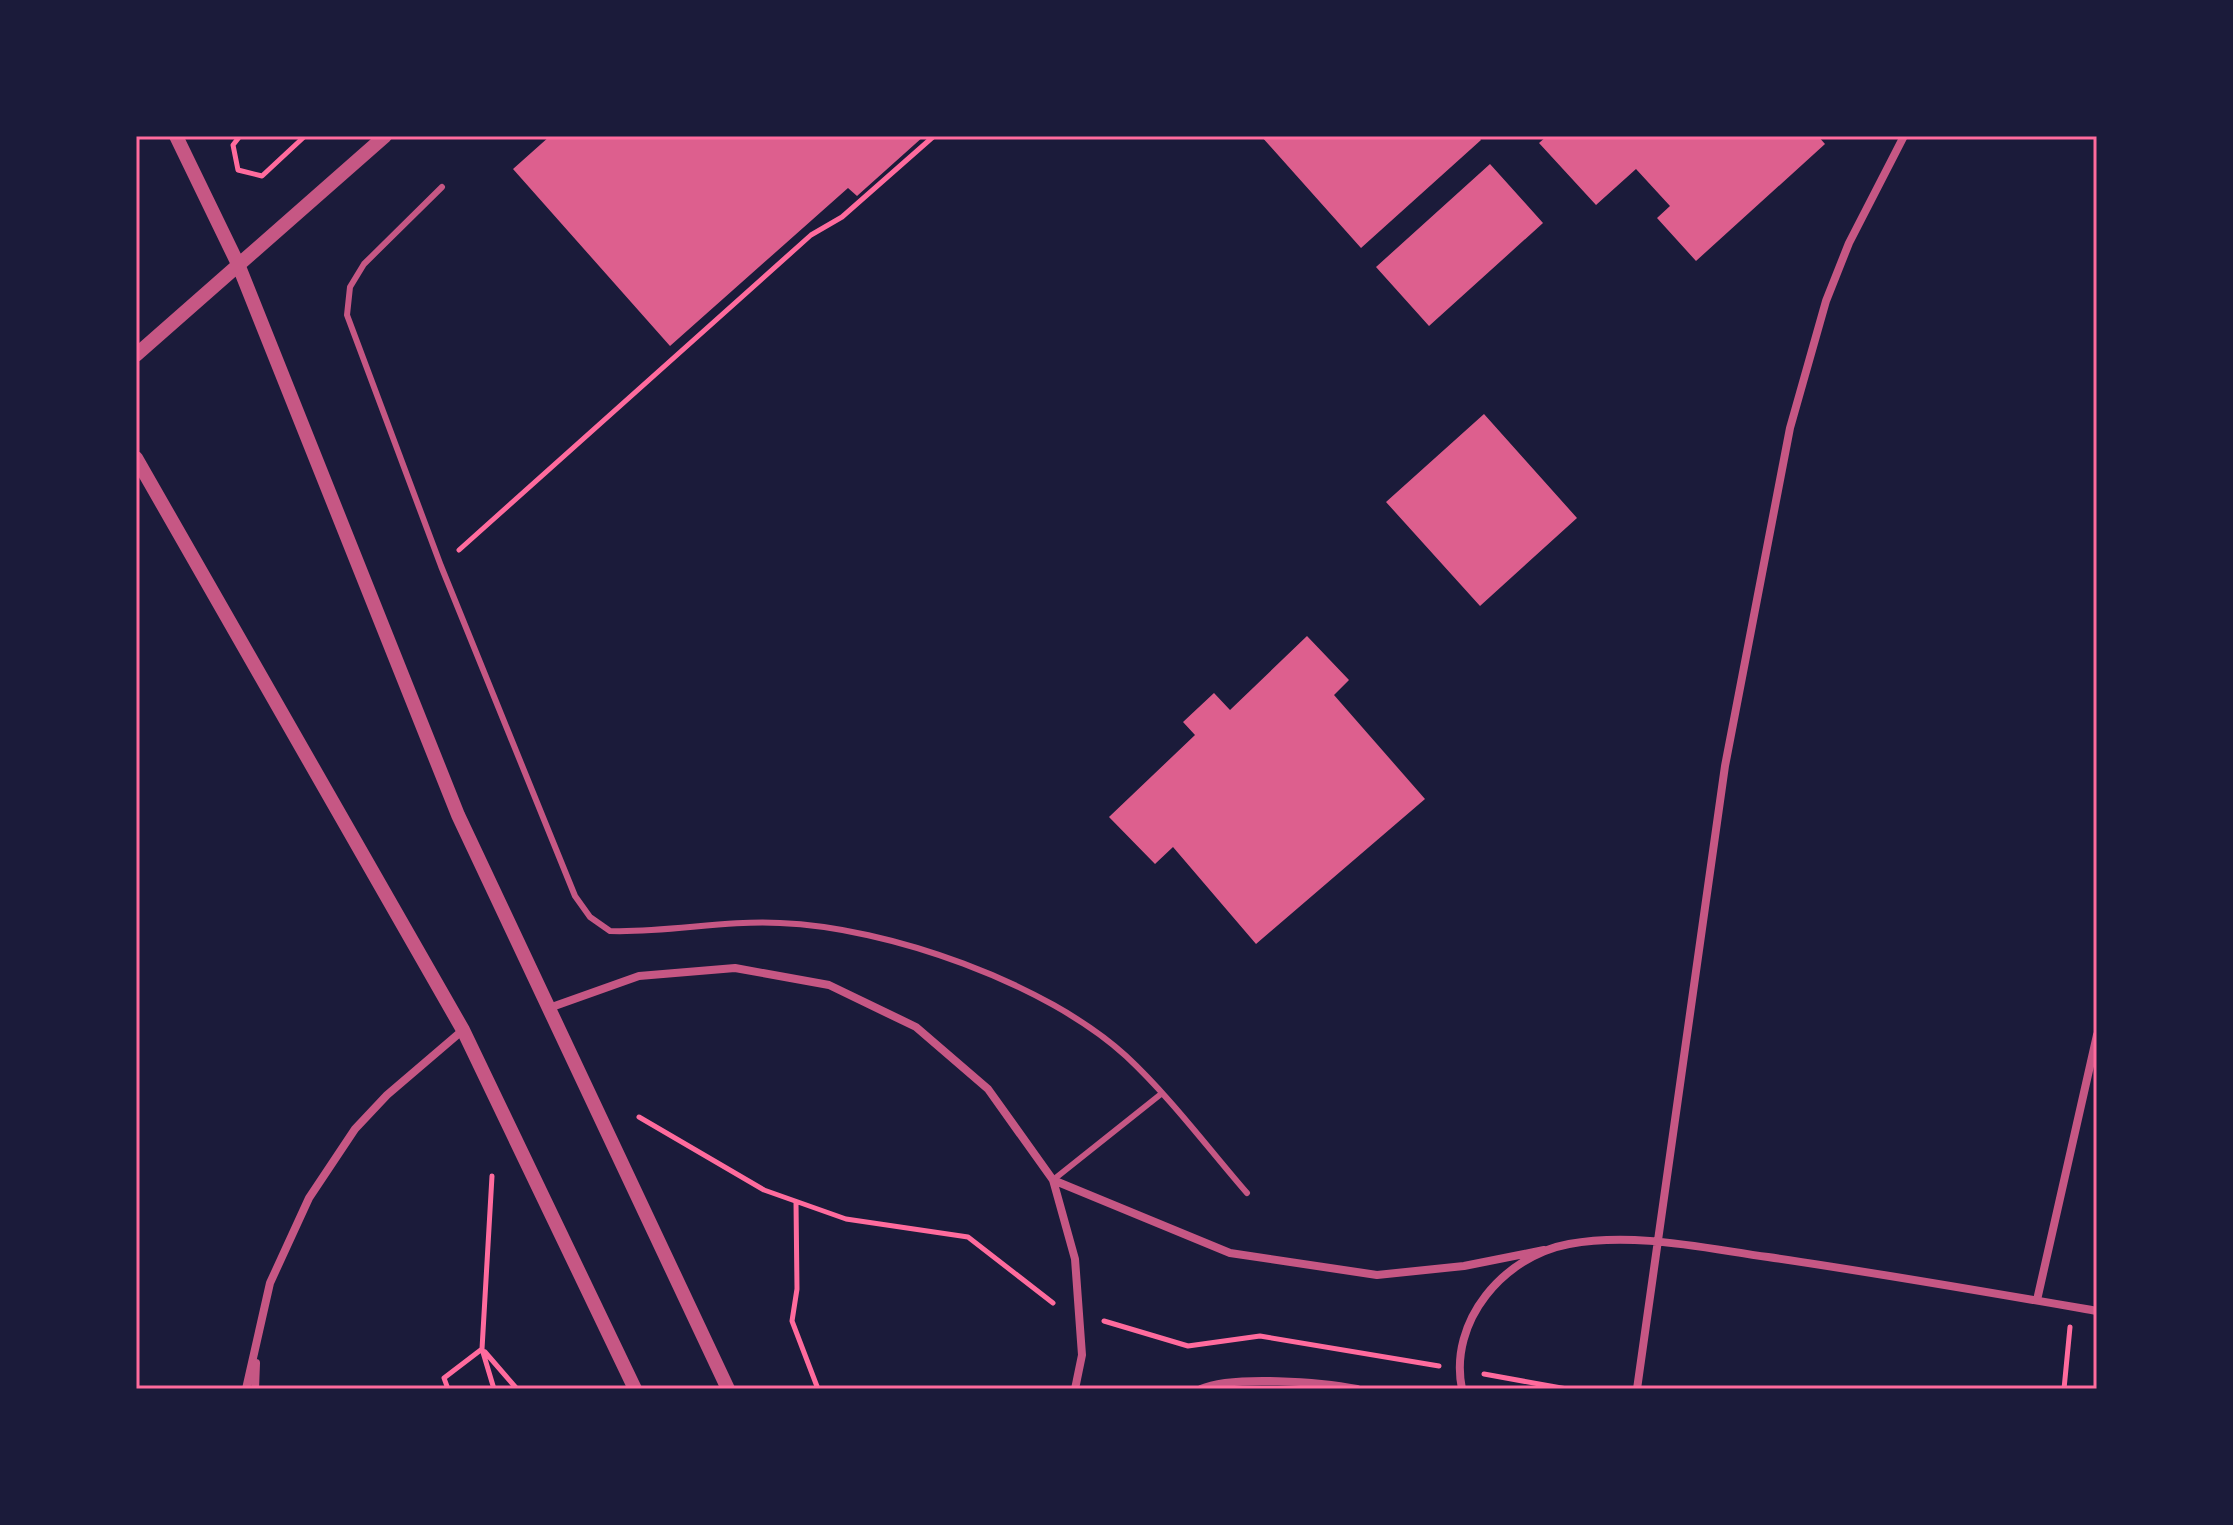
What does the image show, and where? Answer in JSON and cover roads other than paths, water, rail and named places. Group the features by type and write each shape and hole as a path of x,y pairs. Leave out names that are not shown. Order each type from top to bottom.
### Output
{"street":[{"path":"176,136 238,264 452,801 728,1389"},
{"path":"136,355 385,136"},
{"path":"1637,1389 1725,766 1790,428 1826,301 1849,243 1904,136"},
{"path":"136,458 463,1030 635,1389"},
{"path":"549,1008 639,976 735,968 829,985 916,1027 988,1089 1053,1180 1075,1259 1082,1355 1075,1389"},
{"path":"246,1389 270,1283 288,1237 336,1155 387,1095 463,1030"},
{"path":"2037,1300 2097,1035"},
{"path":"1053,1180 1230,1253 1377,1275 1464,1266 1557,1247 1628,1240 1659,1241 2097,1311"},
{"path":"1462,1389 1460,1370 1466,1333 1485,1296 1511,1270 1557,1247"},
{"path":"255,1389 260,1322"},
{"path":"1201,1389 1212,1384 1279,1382 1357,1389"}],"lane":[{"path":"442,187 364,264 350,287 347,315 441,566 575,896 590,917 610,931 780,922 870,935 1019,985 1081,1019 1127,1057 1247,1193"},
{"path":"1053,1180 1161,1094"}]}
